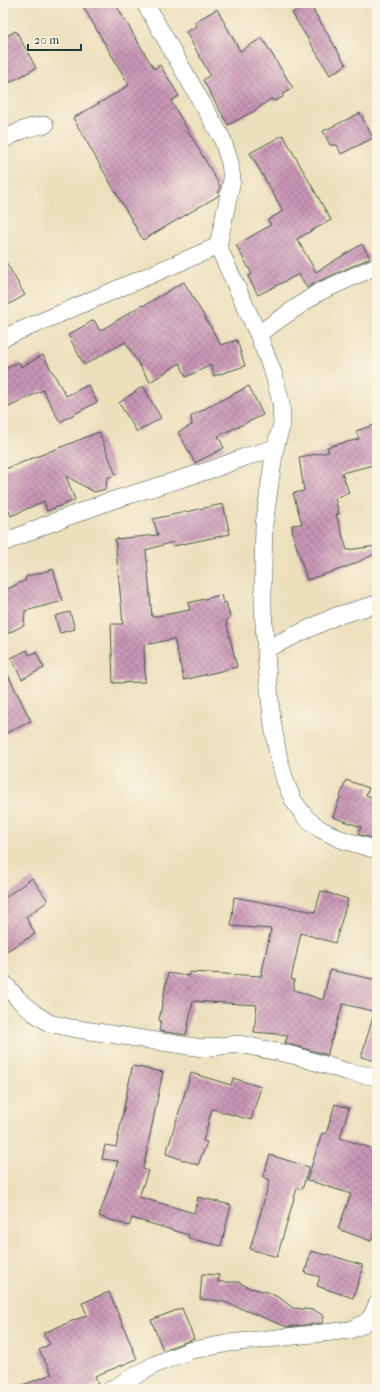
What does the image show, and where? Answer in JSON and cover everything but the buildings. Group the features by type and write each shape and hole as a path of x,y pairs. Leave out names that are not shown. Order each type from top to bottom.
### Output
{"street":[{"path":"145,3 222,138 226,149 230,163 232,180 218,246 258,334 274,375 282,402 282,424 275,448 264,525 263,610 272,720 278,755 285,781 293,800 306,818 320,829 340,839 377,850"},
{"path":"3,140 23,129 45,125"},
{"path":"3,338 218,246"},
{"path":"258,334 319,292 377,266"},
{"path":"3,543 107,502 275,448"},
{"path":"266,649 336,616 377,604"},
{"path":"3,982 18,999 34,1013 49,1023 72,1028 202,1048 240,1044 296,1056 348,1072 377,1077"},
{"path":"112,1389 156,1364 188,1351 230,1343 350,1330 368,1322 377,1304"}]}
